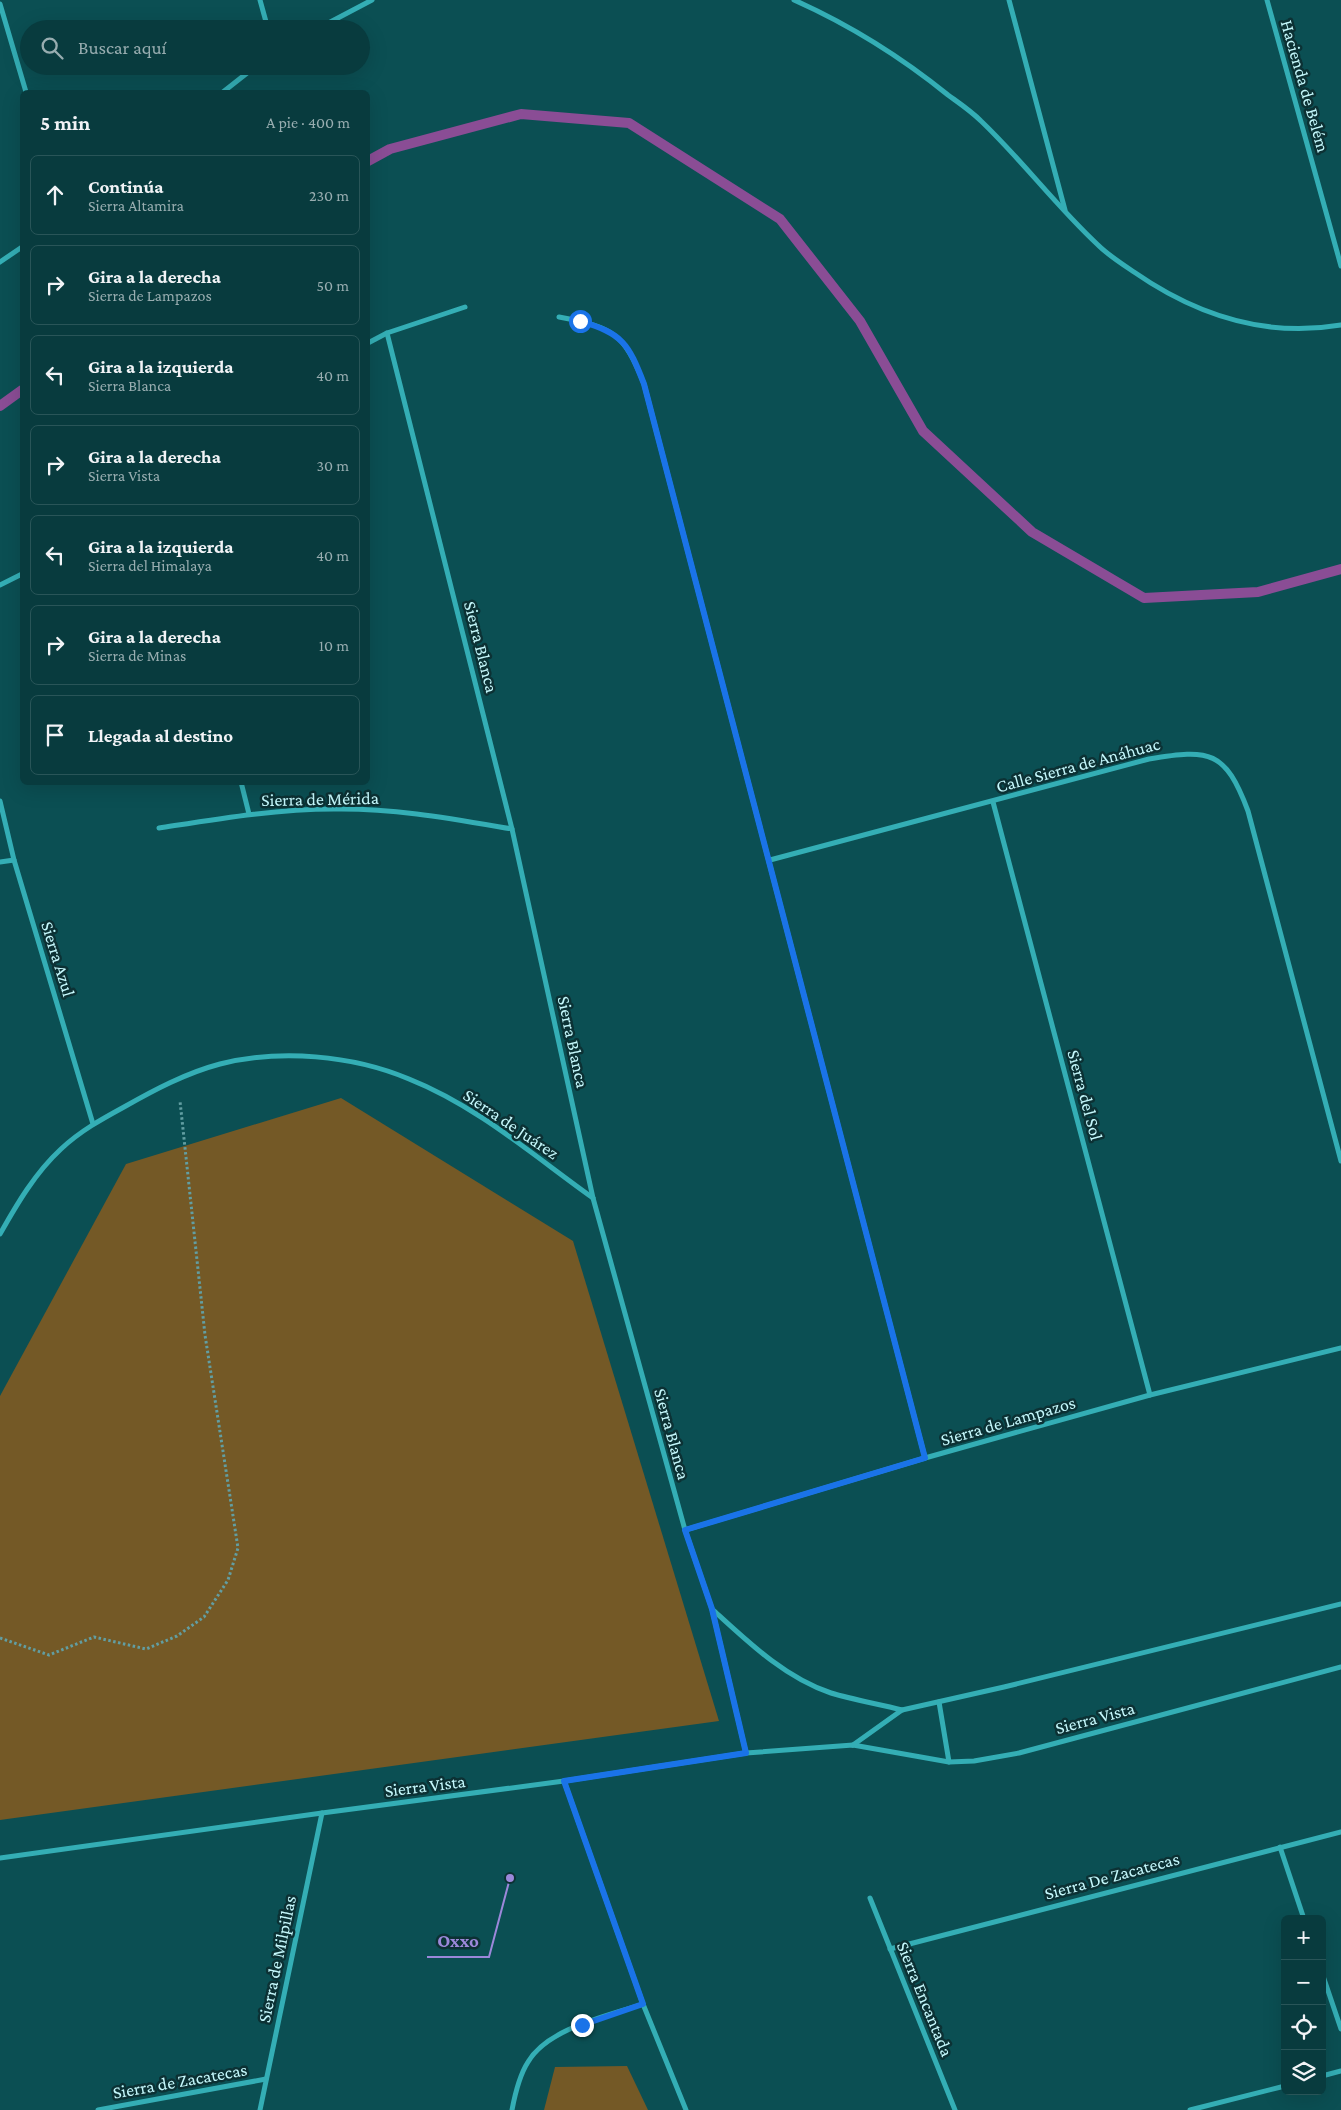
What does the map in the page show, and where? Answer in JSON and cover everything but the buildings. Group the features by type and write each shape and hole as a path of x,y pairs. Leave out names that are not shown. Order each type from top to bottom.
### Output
{"street":[{"path":"260,0 266,20"},
{"path":"334,20 372,0"},
{"path":"794,0 823,13 881,46 925,76 980,120 1098,246 1154,286 1196,308 1237,321 1280,328 1322,328 1341,325"},
{"path":"1009,0 1066,211"},
{"name":"Hacienda de Belém","path":"1267,0 1341,266"},
{"path":"0,4 20,72"},
{"path":"21,75 25,90"},
{"path":"226,90 245,75"},
{"path":"0,262 20,248"},
{"path":"370,342 387,333 465,306"},
{"path":"559,317 606,329 621,339 634,359 644,384 925,1458"},
{"name":"Sierra Blanca","path":"387,333 512,829 593,1198 685,1530 712,1609 746,1753"},
{"path":"0,585 20,575"},
{"name":"Calle Sierra de Anáhuac","path":"770,860 994,802 1149,759 1181,754 1198,754 1214,758 1227,769 1238,785 1248,810 1341,1161"},
{"path":"242,785 249,814"},
{"name":"Sierra Azul","path":"0,801 14,860 93,1124"},
{"name":"Sierra del Sol","path":"994,802 1150,1395"},
{"name":"Sierra de Mérida","path":"159,828 249,814 334,808 424,814 512,829"},
{"path":"0,862 14,860"},
{"name":"Sierra de Juárez","path":"0,1234 24,1192 61,1149 93,1124 160,1086 220,1064 280,1055 348,1060 409,1078 471,1110 593,1198"},
{"name":"Sierra de Lampazos","path":"685,1530 925,1458 1150,1395 1341,1348"},
{"path":"853,1745 902,1710 1341,1604"},
{"path":"712,1609 750,1643 793,1675 830,1692 902,1710"},
{"name":"Sierra Vista","path":"0,1858 564,1781 746,1753 853,1745 950,1762 974,1761 1019,1753 1341,1667"},
{"path":"939,1702 950,1762"},
{"path":"564,1781 643,2004 686,2110"},
{"name":"Sierra de Milpillas","path":"260,2110 322,1813"},
{"name":"Sierra De Zacatecas","path":"890,1948 1341,1832"},
{"path":"1280,1847 1303,1915"},
{"name":"Sierra Encantada","path":"870,1898 955,2110"},
{"path":"1326,1985 1341,2029"},
{"path":"512,2110 517,2089 527,2063 538,2048 554,2036 643,2004"},
{"path":"1326,2075 1341,2071"},
{"name":"Sierra de Zacatecas","path":"98,2110 266,2079"},
{"path":"1190,2110 1281,2087"}],"path":[{"path":"0,1638 49,1655 94,1637 146,1649 178,1636 204,1617 228,1580 238,1548 205,1335 178,1080"}],"shaded area":[{"path":"341,1098 573,1241 719,1721 0,1820 0,1396 126,1164"},
{"path":"627,2066 648,2110 544,2110 555,2067"}],"waterway":[{"path":"370,160 390,149 521,114 629,123 780,219 860,321 923,431 1032,532 1144,598 1258,592 1341,569"},
{"path":"0,406 20,391"}],"place":[{"name":"Oxxo","path":"510,1878"}],"route":[{"path":"580,321 606,329 621,339 634,359 644,384 925,1458 685,1530 712,1609 746,1753 564,1781 643,2004 582,2025"}]}
